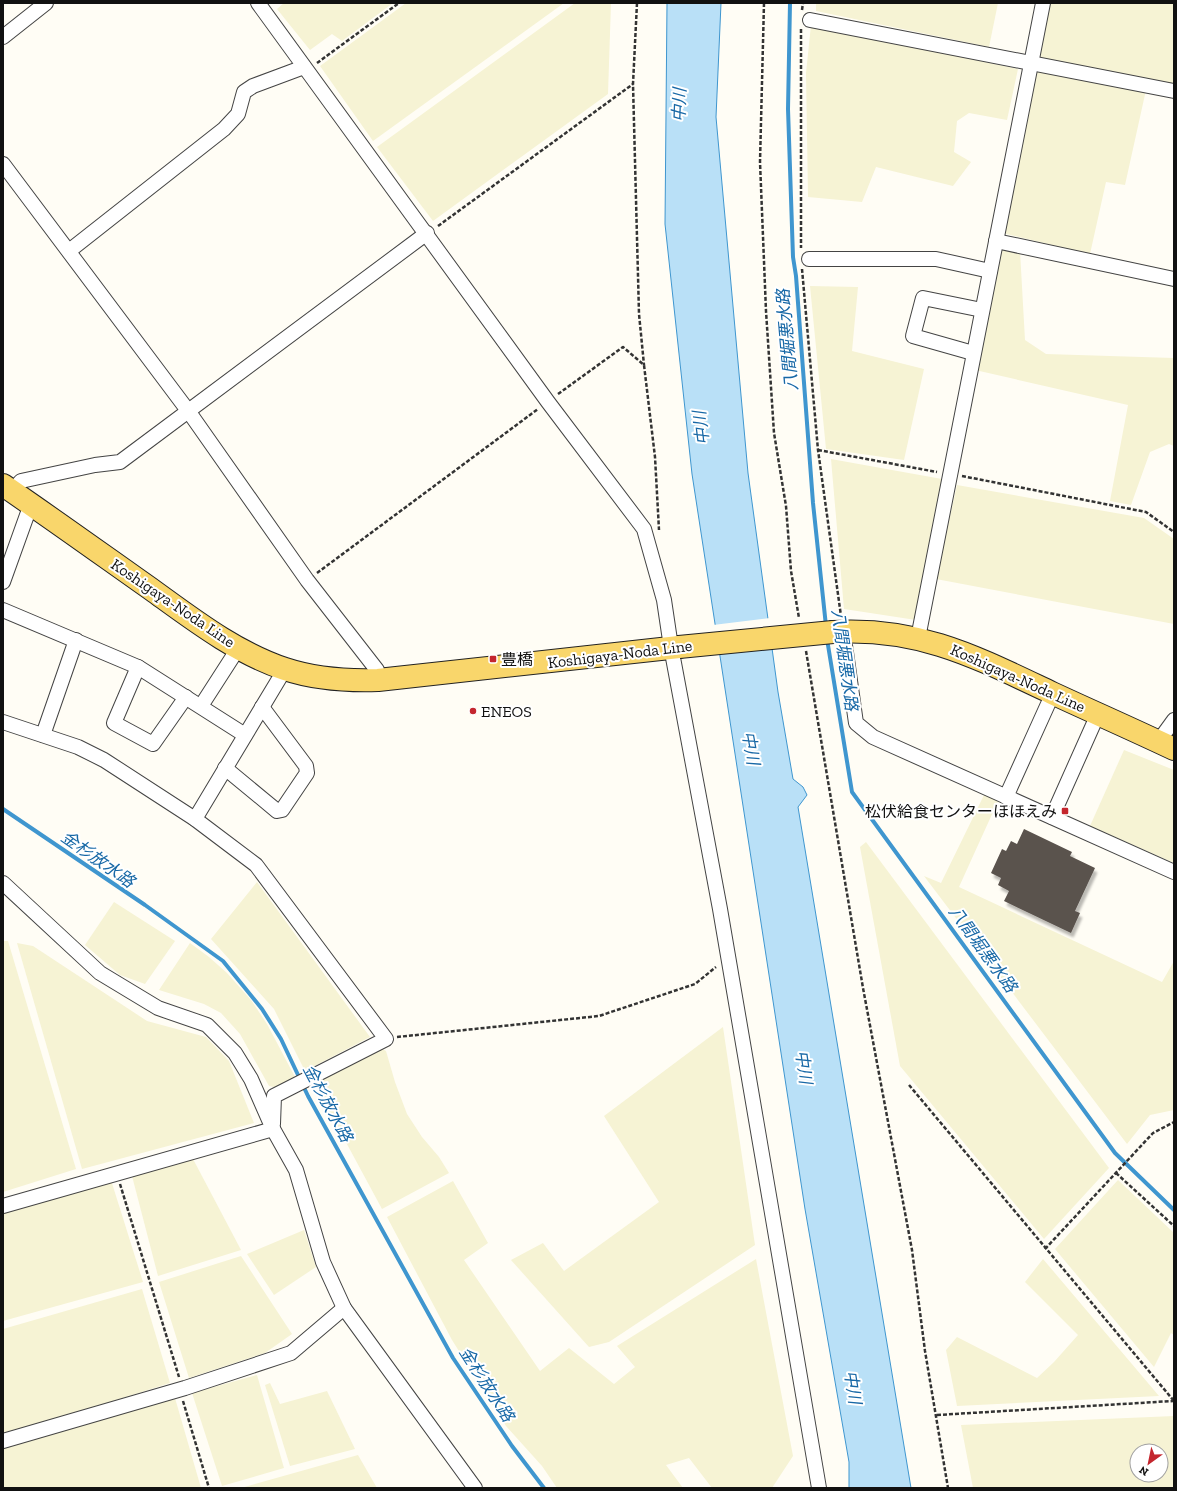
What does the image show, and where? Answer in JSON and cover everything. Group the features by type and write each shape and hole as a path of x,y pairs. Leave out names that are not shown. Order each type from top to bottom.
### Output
{"main road":[{"name":"Koshigaya-Noda Line","path":"7,488 204,627 239,648 285,669 332,679 351,681 378,680 675,647 838,631 893,633 918,638 966,653 1166,745"}],"street":[{"path":"3,37 46,3"},
{"path":"258,3 305,69 427,233 548,402 644,529 664,600 675,647 819,1488"},
{"path":"918,638 949,474 1043,3"},
{"path":"804,21 1031,62 1174,91"},
{"path":"69,251 224,129 238,114 244,92 253,86 305,69"},
{"path":"3,164 189,412 307,580 377,670 378,680"},
{"path":"7,488 22,481 95,465 120,462 427,233"},
{"path":"996,241 1174,279"},
{"path":"804,259 936,259 990,271"},
{"path":"973,353 913,336 923,298 982,310"},
{"path":"3,582 31,504"},
{"path":"3,610 138,667 245,735"},
{"path":"838,631 856,723 874,737 1174,872"},
{"path":"43,736 76,640"},
{"path":"201,706 239,648"},
{"path":"138,667 114,723 153,744 186,697"},
{"path":"195,819 285,669"},
{"path":"1006,797 1053,693"},
{"path":"225,768 277,811 282,810 307,773 306,766 262,707"},
{"path":"1052,817 1098,714"},
{"path":"1166,745 1174,720"},
{"path":"3,722 78,747 104,760 195,819 256,865 386,1039 274,1096 273,1129"},
{"path":"3,884 10,888 100,973 158,1008 207,1025 235,1053 251,1079 273,1129 296,1170 323,1262 344,1308 475,1488"},
{"path":"3,1206 117,1172 273,1129"},
{"path":"3,1440 181,1389 291,1353 344,1308"}],"path":[{"path":"305,69 399,3"},
{"path":"637,3 633,84 639,314 655,457 660,537"},
{"path":"764,3 760,162 766,311 774,433 786,506 791,571 800,624"},
{"path":"803,3 804,259 818,450 838,631"},
{"path":"427,233 633,84"},
{"path":"307,580 623,347 644,365"},
{"path":"818,450 1146,512 1174,532"},
{"path":"805,647 863,988 912,1250 926,1351 948,1488"},
{"path":"386,1039 599,1016 695,984 716,968 716,961"},
{"path":"910,1085 1045,1249 1174,1401"},
{"path":"1045,1249 1153,1133 1174,1122"},
{"path":"117,1172 180,1380 181,1389 209,1488"},
{"path":"1116,1172 1174,1226"},
{"path":"937,1415 1174,1401"}],"shaded area":[{"path":"284,3 393,3 342,41 332,34 310,50 277,9"},
{"path":"406,3 564,3 373,141 320,66"},
{"path":"575,3 611,3 608,94 433,221 377,147"},
{"path":"816,3 998,3 989,47 816,11"},
{"path":"1047,3 1174,3 1174,85 1035,59"},
{"path":"811,25 1018,69 1007,120 969,113 957,121 954,152 971,162 953,186 876,167 862,202 808,197 806,73"},
{"path":"1035,68 1146,90 1125,185 1106,182 1090,254 1002,233"},
{"path":"999,247 1020,251 1025,340 1046,354 1174,358 1174,446 1169,444 1150,452 1131,505 1110,501 1128,405 975,370"},
{"path":"810,286 858,287 852,351 924,369 904,460 826,449"},
{"path":"831,459 942,479 916,620 844,609"},
{"path":"957,485 1144,518 1174,539 1174,624 936,579"},
{"path":"1124,750 1174,770 1174,863 1090,826"},
{"path":"985,793 998,801 959,887 1162,982 1174,961 1174,1110 1150,1115 1127,1144 924,876 941,883"},
{"path":"866,842 1109,1168 1044,1239 900,1066 860,847"},
{"path":"257,882 370,1037 305,1071 274,1009 211,939"},
{"path":"114,902 175,941 145,984 120,975 85,945"},
{"path":"3,941 8,941 76,1169 3,1192"},
{"path":"17,943 33,946 147,1021 206,1037 229,1061 254,1123 82,1169"},
{"path":"190,943 227,973 251,1000 267,1024 295,1077 279,1088 269,1086 240,1034 221,1013 204,1004 159,990"},
{"path":"723,1027 755,1245 609,1342 589,1347 511,1260 543,1243 564,1271 659,1202 604,1116"},
{"path":"377,1046 386,1051 395,1082 407,1114 449,1173 382,1209 314,1083"},
{"path":"193,1159 241,1250 158,1276 132,1176"},
{"path":"111,1180 143,1282 3,1321 3,1212"},
{"path":"1118,1180 1174,1233 1174,1335 1171,1333 1154,1367 1055,1249"},
{"path":"453,1181 488,1243 464,1260 540,1371 569,1348 614,1384 635,1367 617,1346 756,1259 793,1456 772,1488 712,1488 689,1458 666,1465 683,1488 557,1488 542,1466 506,1426 452,1340 387,1217"},
{"path":"304,1230 316,1267 274,1295 247,1254"},
{"path":"241,1256 292,1334 265,1353 189,1378 159,1282"},
{"path":"1043,1259 1159,1396 957,1406 946,1350 957,1337 1037,1378 1054,1362 1078,1335 1025,1282"},
{"path":"142,1289 170,1383 3,1436 3,1329"},
{"path":"257,1375 284,1468 222,1486 192,1393"},
{"path":"270,1383 280,1404 327,1391 355,1449 290,1466 265,1385"},
{"path":"175,1398 201,1488 3,1488 3,1448"},
{"path":"1174,1416 1174,1488 973,1488 961,1425"},
{"path":"358,1455 377,1488 241,1488"}],"water":[{"name":"中川","path":"667,3 721,3 716,117 748,473 778,692 793,779 803,787 807,795 798,807 911,1488 849,1488 849,1462 805,1209 692,474 665,224"}],"pier":[{"path":"770,618 773,644 717,650 713,625"}],"building":[{"path":"1024,829 1072,852 1070,856 1095,868 1075,911 1080,913 1071,933 1004,901 1009,891 998,885 1001,878 991,873 1002,849 1006,851 1011,841 1017,844"}],"waterway":[{"name":"八間堀悪水路","path":"790,3 788,109 793,257 796,276 813,503 826,626"},
{"name":"八間堀悪水路","path":"827,639 852,792 1115,1153 1174,1210"},
{"name":"金杉放水路","path":"3,809 145,905 223,961 262,1009 281,1039 308,1096 453,1358 512,1446 544,1488"}],"place":[{"name":"豊橋","path":"493,659"},
{"name":"ENEOS","path":"473,711"},
{"name":"松伏給食センターほほえみ","path":"1065,811"}]}
